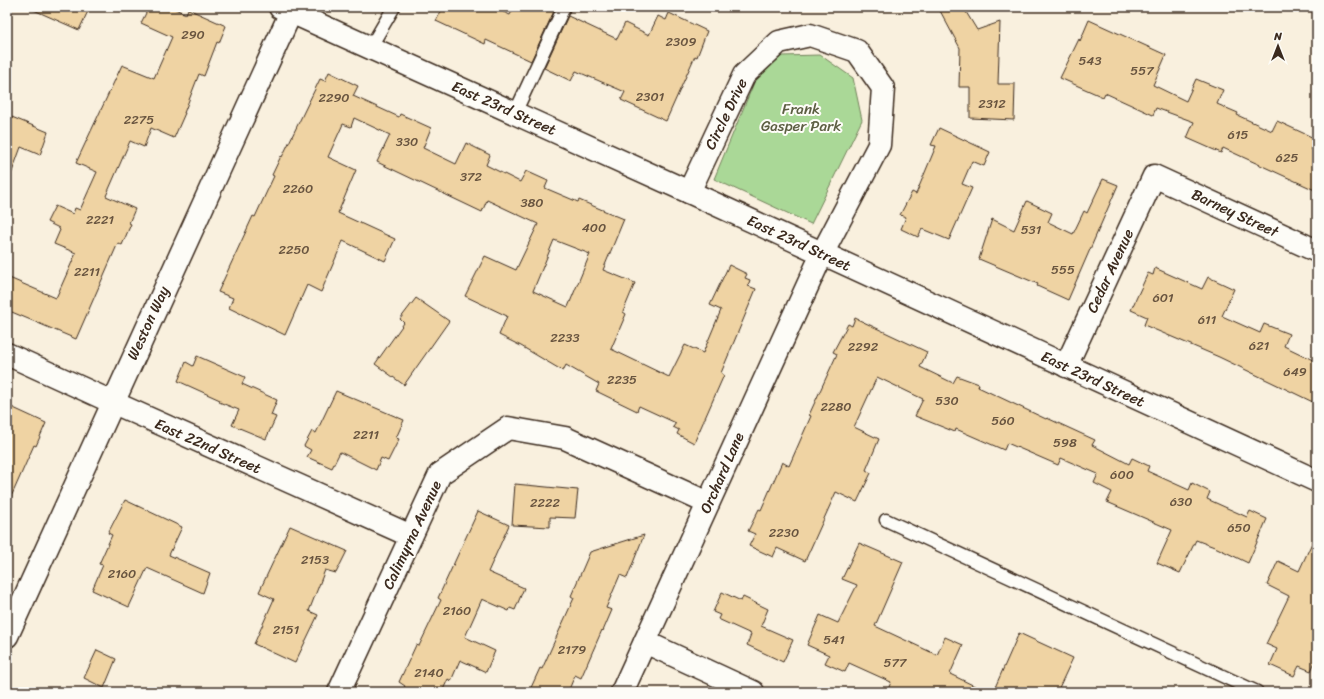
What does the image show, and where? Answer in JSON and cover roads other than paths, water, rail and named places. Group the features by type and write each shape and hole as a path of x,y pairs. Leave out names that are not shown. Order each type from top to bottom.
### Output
{"street":[{"name":"East 23rd Street","path":"286,9 689,192 1317,481"},
{"name":"Weston Way","path":"7,636 286,9"},
{"name":"Circle Drive","path":"689,192 744,75 779,42 810,35 857,51 884,88 879,145 822,254"},
{"name":"Barney Street","path":"1154,176 1317,251"},
{"name":"Cedar Avenue","path":"1066,366 1154,176"},
{"name":"Orchard Lane","path":"622,692 822,254"},
{"name":"East 22nd Street","path":"7,354 410,536"},
{"name":"Calimyrna Avenue","path":"339,692 440,474 508,428 566,438 708,503"},
{"path":"645,642 753,692"}],"lane":[{"path":"370,48 394,7"},
{"path":"515,113 564,7"},
{"path":"886,520 1257,692"}],"park label":[{"name":"Frank Gasper Park","path":"801,118"}]}
